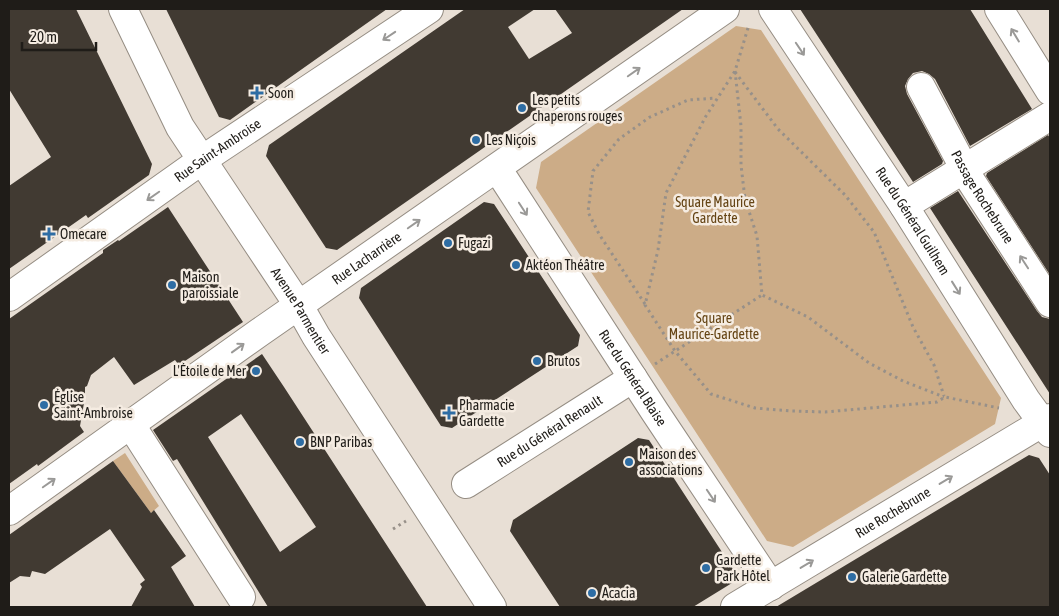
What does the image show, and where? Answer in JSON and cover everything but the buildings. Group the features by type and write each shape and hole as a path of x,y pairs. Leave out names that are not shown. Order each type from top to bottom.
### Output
{"street":[{"name":"Avenue Parmentier","path":"122,9 180,127 492,607"},
{"name":"Rue Saint-Ambroise","path":"9,297 202,160 235,140 429,9"},
{"name":"Rue Lacharrière","path":"9,511 456,194 497,168 725,9"},
{"name":"Rue du Général Guilhem","path":"773,9 1048,424"},
{"path":"999,9 1046,73"},
{"name":"Passage Rochebrune","path":"921,87 964,169 1050,303"},
{"path":"904,206 1050,116"},
{"name":"Rue du Général Blaise","path":"497,168 643,372 771,586"},
{"name":"Rue du Général Renault","path":"466,484 643,372"},
{"name":"Rue Rochebrune","path":"735,607 1048,424"},
{"path":"132,425 241,597"}],"path":[{"path":"645,305 658,250 666,193 716,98 735,71 748,28"},
{"path":"735,71 741,126 741,165 745,199 757,236 762,294"},
{"path":"735,71 778,129 845,195 874,232 913,327 934,365 945,397"},
{"path":"716,98 688,100 650,118 619,139 593,171 588,212 599,234 675,351 711,394 755,408 824,412 937,402 945,397"},
{"path":"643,372 762,294"},
{"path":"762,294 808,318 869,363 903,381 945,397 999,408"},
{"path":"393,528 406,521"}],"green space":[{"name":"Square Maurice Gardette","path":"736,26 761,30 1001,398 995,424 793,547 767,541 536,188 541,162"},
{"path":"125,453 159,506 151,513 113,461"}],"place":[{"name":"Soon","path":"257,93"},
{"name":"Les petits chaperons rouges","path":"522,108"},
{"name":"Les Niçois","path":"476,140"},
{"name":"Omecare","path":"49,234"},
{"name":"Fugazi","path":"448,243"},
{"name":"Aktéon Théâtre","path":"516,265"},
{"name":"Maison paroissiale","path":"172,285"},
{"name":"Brutos","path":"537,361"},
{"name":"L'Étoile de Mer","path":"256,371"},
{"name":"Église Saint-Ambroise","path":"44,405"},
{"name":"Pharmacie Gardette","path":"449,413"},
{"name":"BNP Paribas","path":"300,442"},
{"name":"Maison des associations","path":"629,462"},
{"name":"Gardette Park Hôtel","path":"706,568"},
{"name":"Galerie Gardette","path":"852,577"},
{"name":"Acacia","path":"592,593"}],"park label":[{"name":"Square Maurice-Gardette","path":"714,326"}]}
